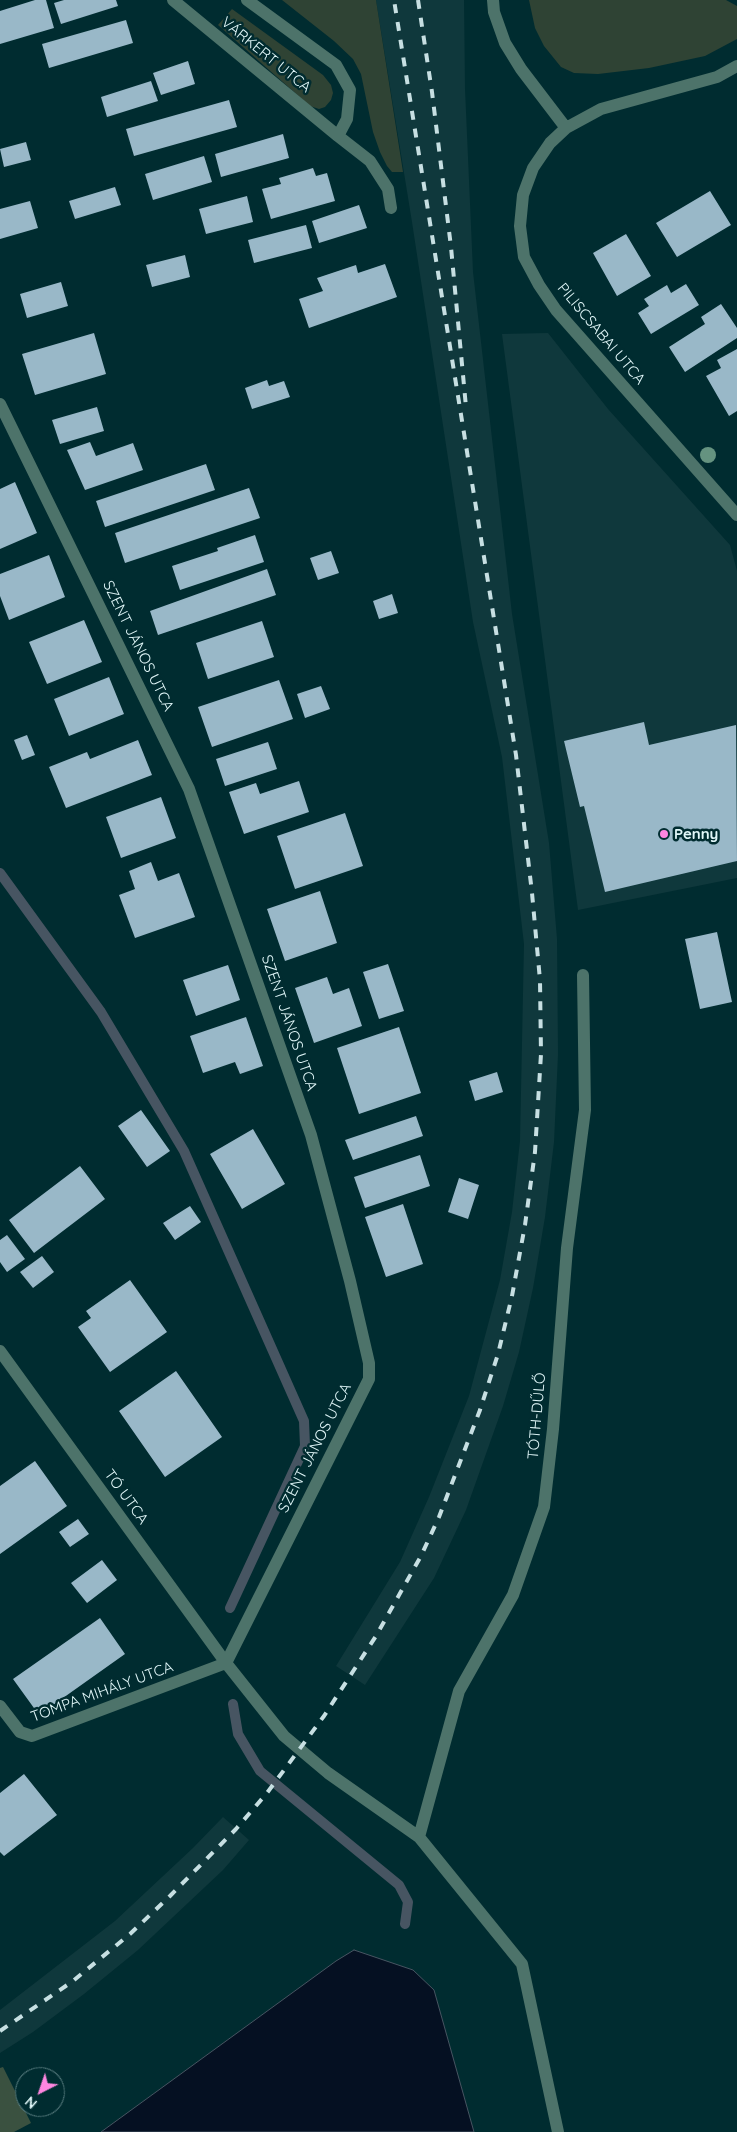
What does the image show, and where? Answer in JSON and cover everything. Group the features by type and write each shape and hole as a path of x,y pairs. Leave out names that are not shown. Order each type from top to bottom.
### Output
{"street":[{"name":"VÁRKERT UTCA","path":"173,0 370,161 388,189 391,208"},
{"name":"VÁRKERT UTCA","path":"247,0 336,65 350,90 347,119 338,136"},
{"path":"493,0 494,12 504,43 521,69 566,128"},
{"name":"PILISCSABAI UTCA","path":"737,66 717,77 601,109 566,128 550,143 533,168 523,195 520,226 524,257 539,285 556,310 737,516"},
{"name":"SZENT JÁNOS UTCA","path":"0,404 44,490 189,789 311,1135 350,1281 369,1363 369,1378 226,1663"},
{"name":"TÓTH-DŰLŐ","path":"419,1837 459,1691 513,1596 544,1507 553,1429 566,1248 585,1110 583,975"},
{"name":"TÓ UTCA","path":"0,1351 226,1663 284,1736 328,1773 419,1837 522,1964 558,2132"},
{"name":"TOMPA MIHÁLY UTCA","path":"0,1706 20,1732 32,1736 226,1663"}],"shaded area":[{"path":"376,0 464,0 465,89 473,272 512,614 549,843 557,939 558,1054 554,1142 545,1217 533,1288 519,1352 503,1406 466,1510 434,1578 365,1685 336,1666 400,1562 429,1497 469,1396 500,1280 512,1212 520,1141 524,944 502,757 473,622"},
{"path":"548,333 608,409 730,545 737,571 737,878 578,910 502,334"},
{"path":"223,1817 249,1840 223,1870 138,1950 84,1994 33,2032 0,2053 0,2010 115,1921 193,1848"},
{"path":"354,1950 413,1970 434,1990 474,2132 101,2132 336,1961"}],"green space":[{"path":"282,0 376,0 403,172 392,172 380,152 373,132 361,74 353,59 334,41"},
{"path":"529,0 726,0 737,6 737,39 705,56 649,68 598,74 574,73 561,67 544,46 535,28"},
{"path":"232,9 323,75 331,85 333,93 331,100 325,107 319,109 310,106 218,25"},
{"path":"3,2067 15,2091 15,2117 28,2117 31,2123 14,2132 0,2132 0,2068"}],"building":[{"path":"35,0 46,0 54,28 0,44 0,11"},
{"path":"64,0 116,0 118,6 61,24 54,3"},
{"path":"126,20 133,43 49,68 42,44"},
{"path":"188,61 195,84 161,95 153,73"},
{"path":"151,81 158,101 107,117 101,97"},
{"path":"229,100 237,127 134,156 126,129"},
{"path":"283,134 289,158 221,177 215,154"},
{"path":"26,142 31,160 4,167 0,149"},
{"path":"204,156 212,182 153,200 145,174"},
{"path":"313,168 316,176 327,173 335,201 271,219 262,189 281,184 279,178"},
{"path":"115,187 121,205 75,219 69,201"},
{"path":"710,191 731,225 677,257 656,223"},
{"path":"247,196 253,222 206,234 199,209"},
{"path":"30,201 38,228 0,239 0,209"},
{"path":"359,205 367,228 319,243 312,221"},
{"path":"306,225 312,248 254,263 248,240"},
{"path":"626,234 651,276 617,296 593,253"},
{"path":"185,255 190,277 152,287 146,265"},
{"path":"385,264 397,297 309,328 299,299 323,291 317,278 356,265 358,273"},
{"path":"61,282 68,306 27,318 20,294"},
{"path":"686,284 699,305 651,334 638,313 649,306 644,299 667,285 671,293"},
{"path":"721,304 737,328 737,338 685,372 669,347 705,324 701,317"},
{"path":"94,333 106,374 35,395 22,354"},
{"path":"737,349 737,411 729,416 706,376 721,368 717,360"},
{"path":"267,380 269,386 284,381 290,397 252,409 245,388"},
{"path":"97,407 104,431 60,444 52,420"},
{"path":"90,442 96,456 133,443 143,470 85,490 67,450"},
{"path":"206,464 215,490 105,527 96,501"},
{"path":"15,482 37,533 0,549 0,489"},
{"path":"249,488 260,518 125,563 115,533"},
{"path":"255,535 264,562 180,590 172,566 218,551 217,548"},
{"path":"331,551 339,573 318,580 310,558"},
{"path":"49,555 65,597 9,620 0,596 0,574"},
{"path":"267,569 276,595 158,635 150,611"},
{"path":"392,594 398,613 379,619 373,601"},
{"path":"84,620 102,662 47,684 29,642"},
{"path":"262,621 274,657 208,679 196,643"},
{"path":"109,677 124,714 69,736 54,699"},
{"path":"279,680 293,719 212,747 198,707"},
{"path":"321,686 330,709 305,718 297,694"},
{"name":"Penny","path":"644,722 649,745 736,725 737,861 605,892 584,806 580,807 564,741"},
{"path":"27,735 35,755 22,760 14,740"},
{"path":"138,740 152,775 66,808 49,767 87,752 90,759"},
{"path":"268,742 277,769 225,786 216,759"},
{"path":"299,781 309,812 244,834 229,792 256,783 260,794"},
{"path":"161,797 176,838 121,858 106,817"},
{"path":"345,813 363,866 295,889 277,836"},
{"path":"151,862 158,881 179,873 195,917 135,938 119,895 135,889 129,871"},
{"path":"320,891 337,943 285,961 267,909"},
{"path":"717,932 732,1002 700,1009 685,939"},
{"path":"388,964 404,1011 379,1019 363,972"},
{"path":"228,965 240,1000 196,1016 183,980"},
{"path":"327,977 333,994 349,988 362,1026 314,1043 295,988"},
{"path":"246,1017 263,1066 240,1074 235,1062 203,1073 190,1036"},
{"path":"399,1027 421,1093 359,1114 337,1048"},
{"path":"497,1072 503,1092 475,1101 469,1081"},
{"path":"141,1110 170,1151 147,1167 118,1126"},
{"path":"416,1116 423,1136 353,1160 345,1140"},
{"path":"253,1129 285,1184 242,1209 210,1154"},
{"path":"420,1155 430,1186 365,1208 354,1177"},
{"path":"80,1166 105,1199 34,1253 9,1220"},
{"path":"459,1178 479,1185 468,1219 448,1212"},
{"path":"403,1204 423,1264 386,1277 365,1217"},
{"path":"190,1206 201,1222 175,1240 163,1223"},
{"path":"7,1235 25,1259 7,1272 0,1262 0,1240"},
{"path":"42,1256 54,1272 33,1288 20,1272"},
{"path":"130,1280 167,1332 110,1372 78,1327 91,1318 86,1311"},
{"path":"176,1371 222,1437 165,1477 119,1411"},
{"path":"35,1461 67,1506 0,1554 0,1486"},
{"path":"78,1519 89,1534 70,1547 59,1532"},
{"path":"102,1560 117,1580 87,1603 71,1583"},
{"path":"100,1618 125,1654 39,1715 13,1679"},
{"path":"24,1774 57,1815 4,1856 0,1852 0,1793"}],"waterway":[{"path":"0,873 101,1012 184,1151 304,1421 305,1446 230,1608"},
{"path":"233,1704 238,1734 260,1771 399,1885 408,1902 405,1924"}],"railway":[{"path":"0,2031 73,1981 130,1934 170,1896 236,1829 267,1793 324,1716 376,1636 421,1556 439,1517 480,1410 498,1354 512,1296 525,1225 535,1152 541,1054 540,980 516,755 394,0"},
{"path":"418,0 432,92 451,247 466,407"}],"place":[{"name":"Penny","path":"664,834"}]}
